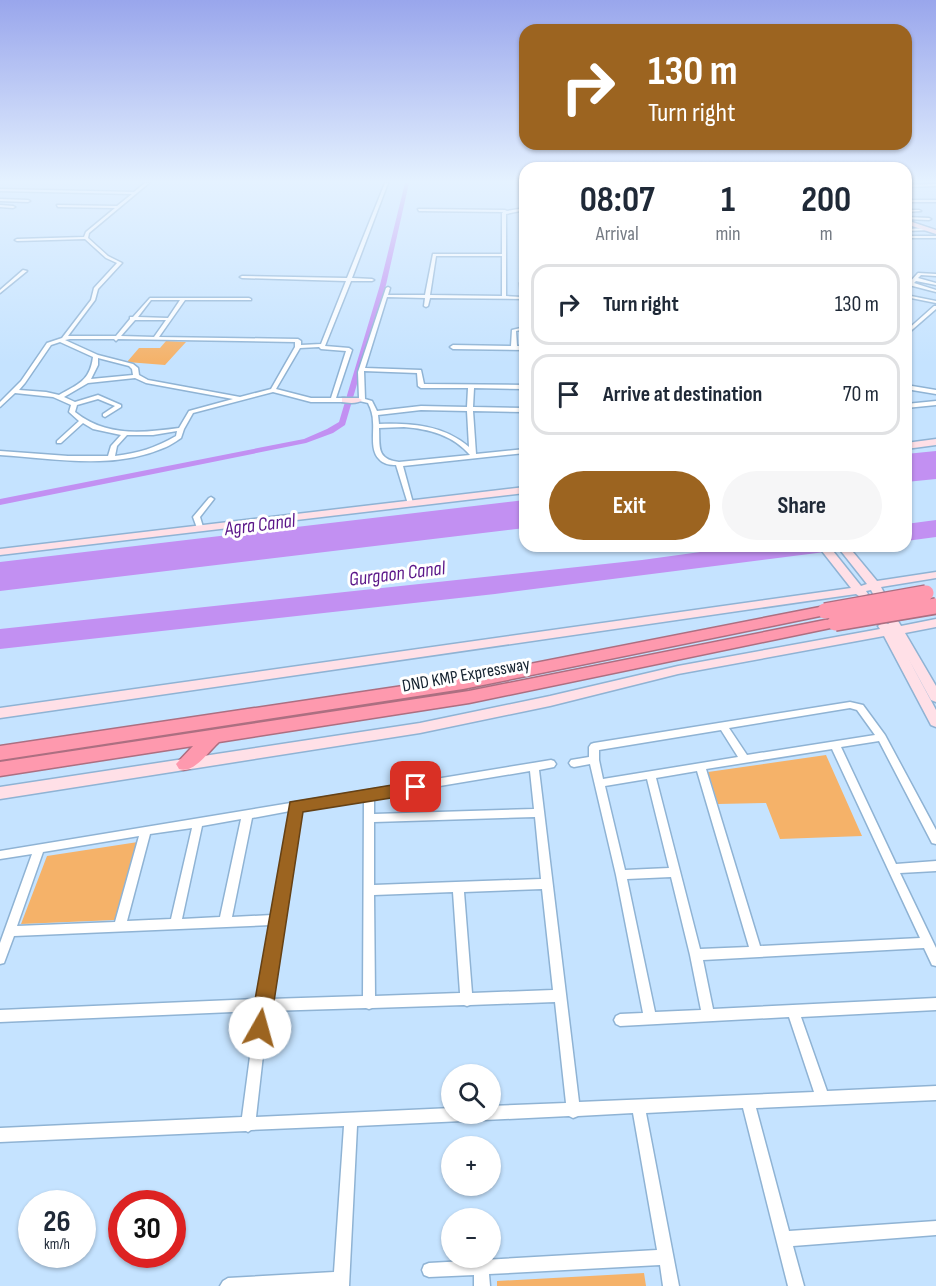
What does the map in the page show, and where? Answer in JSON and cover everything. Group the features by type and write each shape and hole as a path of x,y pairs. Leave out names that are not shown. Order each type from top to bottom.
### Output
{"highway":[{"name":"DND KMP Expressway","path":"0,769 469,697 830,617 931,592"},
{"name":"DND KMP Expressway","path":"0,753 463,683 830,617 936,606"},
{"path":"184,764 215,735"}],"street":[{"path":"0,405 15,391 47,347 62,339 93,300 96,289 120,263 107,257 92,243"},
{"path":"321,346 364,243"},
{"path":"504,297 505,243"},
{"path":"426,306 434,255 504,255"},
{"path":"0,292 25,271"},
{"path":"936,275 922,273 912,285 936,291"},
{"path":"242,277 372,280"},
{"path":"915,279 936,284"},
{"path":"360,400 362,369 388,288"},
{"path":"385,296 519,298"},
{"path":"912,297 936,302"},
{"path":"116,339 150,298 249,299"},
{"path":"155,339 184,298"},
{"path":"912,327 936,307"},
{"path":"132,318 169,319"},
{"path":"514,348 516,328 519,328"},
{"path":"514,336 519,336"},
{"path":"62,339 299,342 273,390"},
{"path":"62,339 63,342 96,356 131,365 135,368 135,375"},
{"path":"298,347 321,346 349,350 333,400"},
{"path":"453,347 519,348"},
{"path":"87,381 93,371 96,356"},
{"path":"362,369 417,370 421,373 421,386 519,387"},
{"path":"60,397 87,381 135,375 146,381 238,398"},
{"path":"471,386 473,455"},
{"path":"912,388 936,392"},
{"path":"0,453 94,460 111,458 166,445 179,437 189,413 273,390 311,400 360,400 372,404 376,413 379,459 383,462 399,464 519,451"},
{"path":"15,391 60,397 74,404 98,398 119,406 105,415"},
{"path":"912,405 936,403"},
{"path":"74,404 72,412 82,421 125,434 181,429"},
{"path":"376,413 421,408 519,410"},
{"path":"59,442 82,421"},
{"path":"377,426 415,426 440,431 459,439 473,455"},
{"path":"111,458 114,446 125,434"},
{"path":"912,445 936,442"},
{"path":"399,464 410,502"},
{"path":"0,552 519,491"},
{"path":"199,527 196,517 211,499"},
{"path":"829,552 892,630 936,697"},
{"path":"847,552 874,585 892,630 936,722"},
{"path":"0,713 859,590 874,585 936,575"},
{"path":"0,793 420,728 550,701 678,669 936,623"},
{"path":"650,1018 621,875 594,760 594,747 850,705 860,707 882,737 935,834"},
{"path":"723,726 745,760"},
{"path":"601,783 651,777 882,737"},
{"path":"836,745 936,961"},
{"path":"574,763 594,760"},
{"path":"0,855 551,764"},
{"path":"534,768 573,1111"},
{"path":"701,768 756,952"},
{"path":"651,777 696,954 708,1014"},
{"path":"369,795 369,1003"},
{"path":"248,1125 263,1005 296,807"},
{"path":"369,818 539,813"},
{"path":"225,922 247,815"},
{"path":"175,925 198,823"},
{"path":"120,925 146,831"},
{"path":"0,959 39,849"},
{"path":"893,869 936,866"},
{"path":"621,875 674,872"},
{"path":"369,890 548,884"},
{"path":"458,887 467,1000"},
{"path":"10,931 278,920"},
{"path":"696,954 928,943"},
{"path":"0,1016 560,996"},
{"path":"620,1020 936,1004"},
{"path":"794,1011 823,1099"},
{"path":"0,1135 936,1093"},
{"path":"748,1103 796,1286"},
{"path":"639,1108 671,1286"},
{"path":"228,1286 341,1282 351,1121"},
{"path":"784,1239 936,1228"},
{"path":"501,1267 666,1257"},
{"path":"429,1270 482,1268 482,1286"}],"shaded area":[{"path":"166,341 186,342 165,365 127,362 139,348 160,348"},
{"path":"936,451 936,479 912,481 912,453"},
{"path":"519,501 519,529 0,591 0,562"},
{"path":"936,520 936,537 912,540 912,523"},
{"path":"700,552 825,552 495,594 0,649 0,629"},
{"path":"826,755 862,836 780,839 766,803 718,804 708,772"},
{"path":"138,842 115,920 21,924 47,856"},
{"path":"644,1273 646,1286 497,1286 497,1281"}],"waterway":[{"path":"0,502 306,441 330,431 342,423 383,285 393,243"}],"route":[{"path":"260,1028 296,807 416,787"}],"water label":[{"name":"Agra Canal","path":"260,525"},
{"name":"Gurgaon Canal","path":"397,574"}]}
